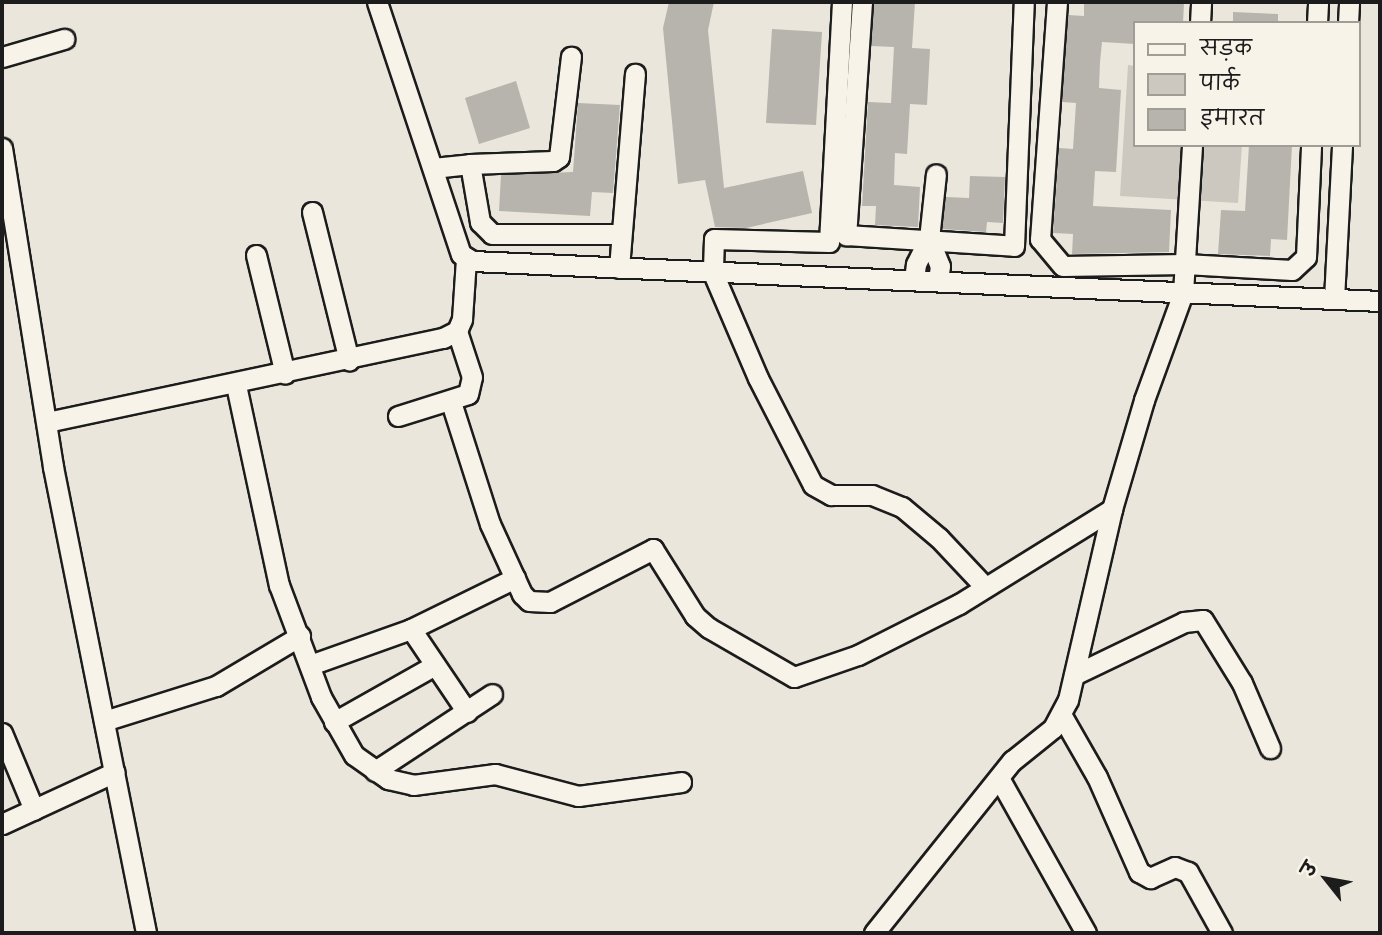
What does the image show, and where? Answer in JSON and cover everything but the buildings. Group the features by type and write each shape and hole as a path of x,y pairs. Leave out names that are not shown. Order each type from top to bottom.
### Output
{"street":[{"path":"377,2 466,259 462,319 457,331 472,386 468,394 451,402 398,416"},
{"path":"842,2 828,242 714,239 713,273 758,378 813,485 831,495 872,495 902,507 939,538 985,587"},
{"path":"862,2 846,235 1014,246 1024,2"},
{"path":"1057,2 1040,239 1063,266 1185,264 1292,270 1306,257 1311,147"},
{"path":"1200,21 1201,2"},
{"path":"1317,21 1318,2"},
{"path":"1348,21 1349,2"},
{"path":"2,57 64,39"},
{"path":"433,168 553,161 559,157 570,57"},
{"path":"619,268 635,74"},
{"path":"876,933 999,778 1062,716 1112,509 1183,292 1192,147"},
{"path":"1334,299 1342,147"},
{"path":"2,148 47,422 146,933"},
{"path":"470,164 480,222 492,234 620,234"},
{"path":"914,280 916,264 929,239 936,174"},
{"path":"312,212 349,360"},
{"path":"929,239 940,266 938,281"},
{"path":"256,255 285,374"},
{"path":"466,259 713,273 1380,301"},
{"path":"47,422 236,386 457,331"},
{"path":"236,386 279,585 334,722 354,755 375,771 413,785 495,774 515,776 578,796 681,782"},
{"path":"451,402 490,524 522,594 539,605 653,549 695,615 709,628 794,677 858,655 985,587 1112,509"},
{"path":"310,665 411,629 515,578"},
{"path":"1074,675 1184,622 1203,620 1242,683 1270,748"},
{"path":"411,629 467,712"},
{"path":"104,721 216,686 300,636"},
{"path":"334,722 435,665"},
{"path":"375,771 492,694"},
{"path":"1062,716 1097,777 1139,872 1150,878 1174,867 1188,872 1222,933"},
{"path":"2,733 34,810"},
{"path":"2,824 115,772"},
{"path":"999,778 1086,933"}],"green space":[{"path":"1128,65 1134,66 1134,147 1242,147 1238,203 1120,196"}]}
